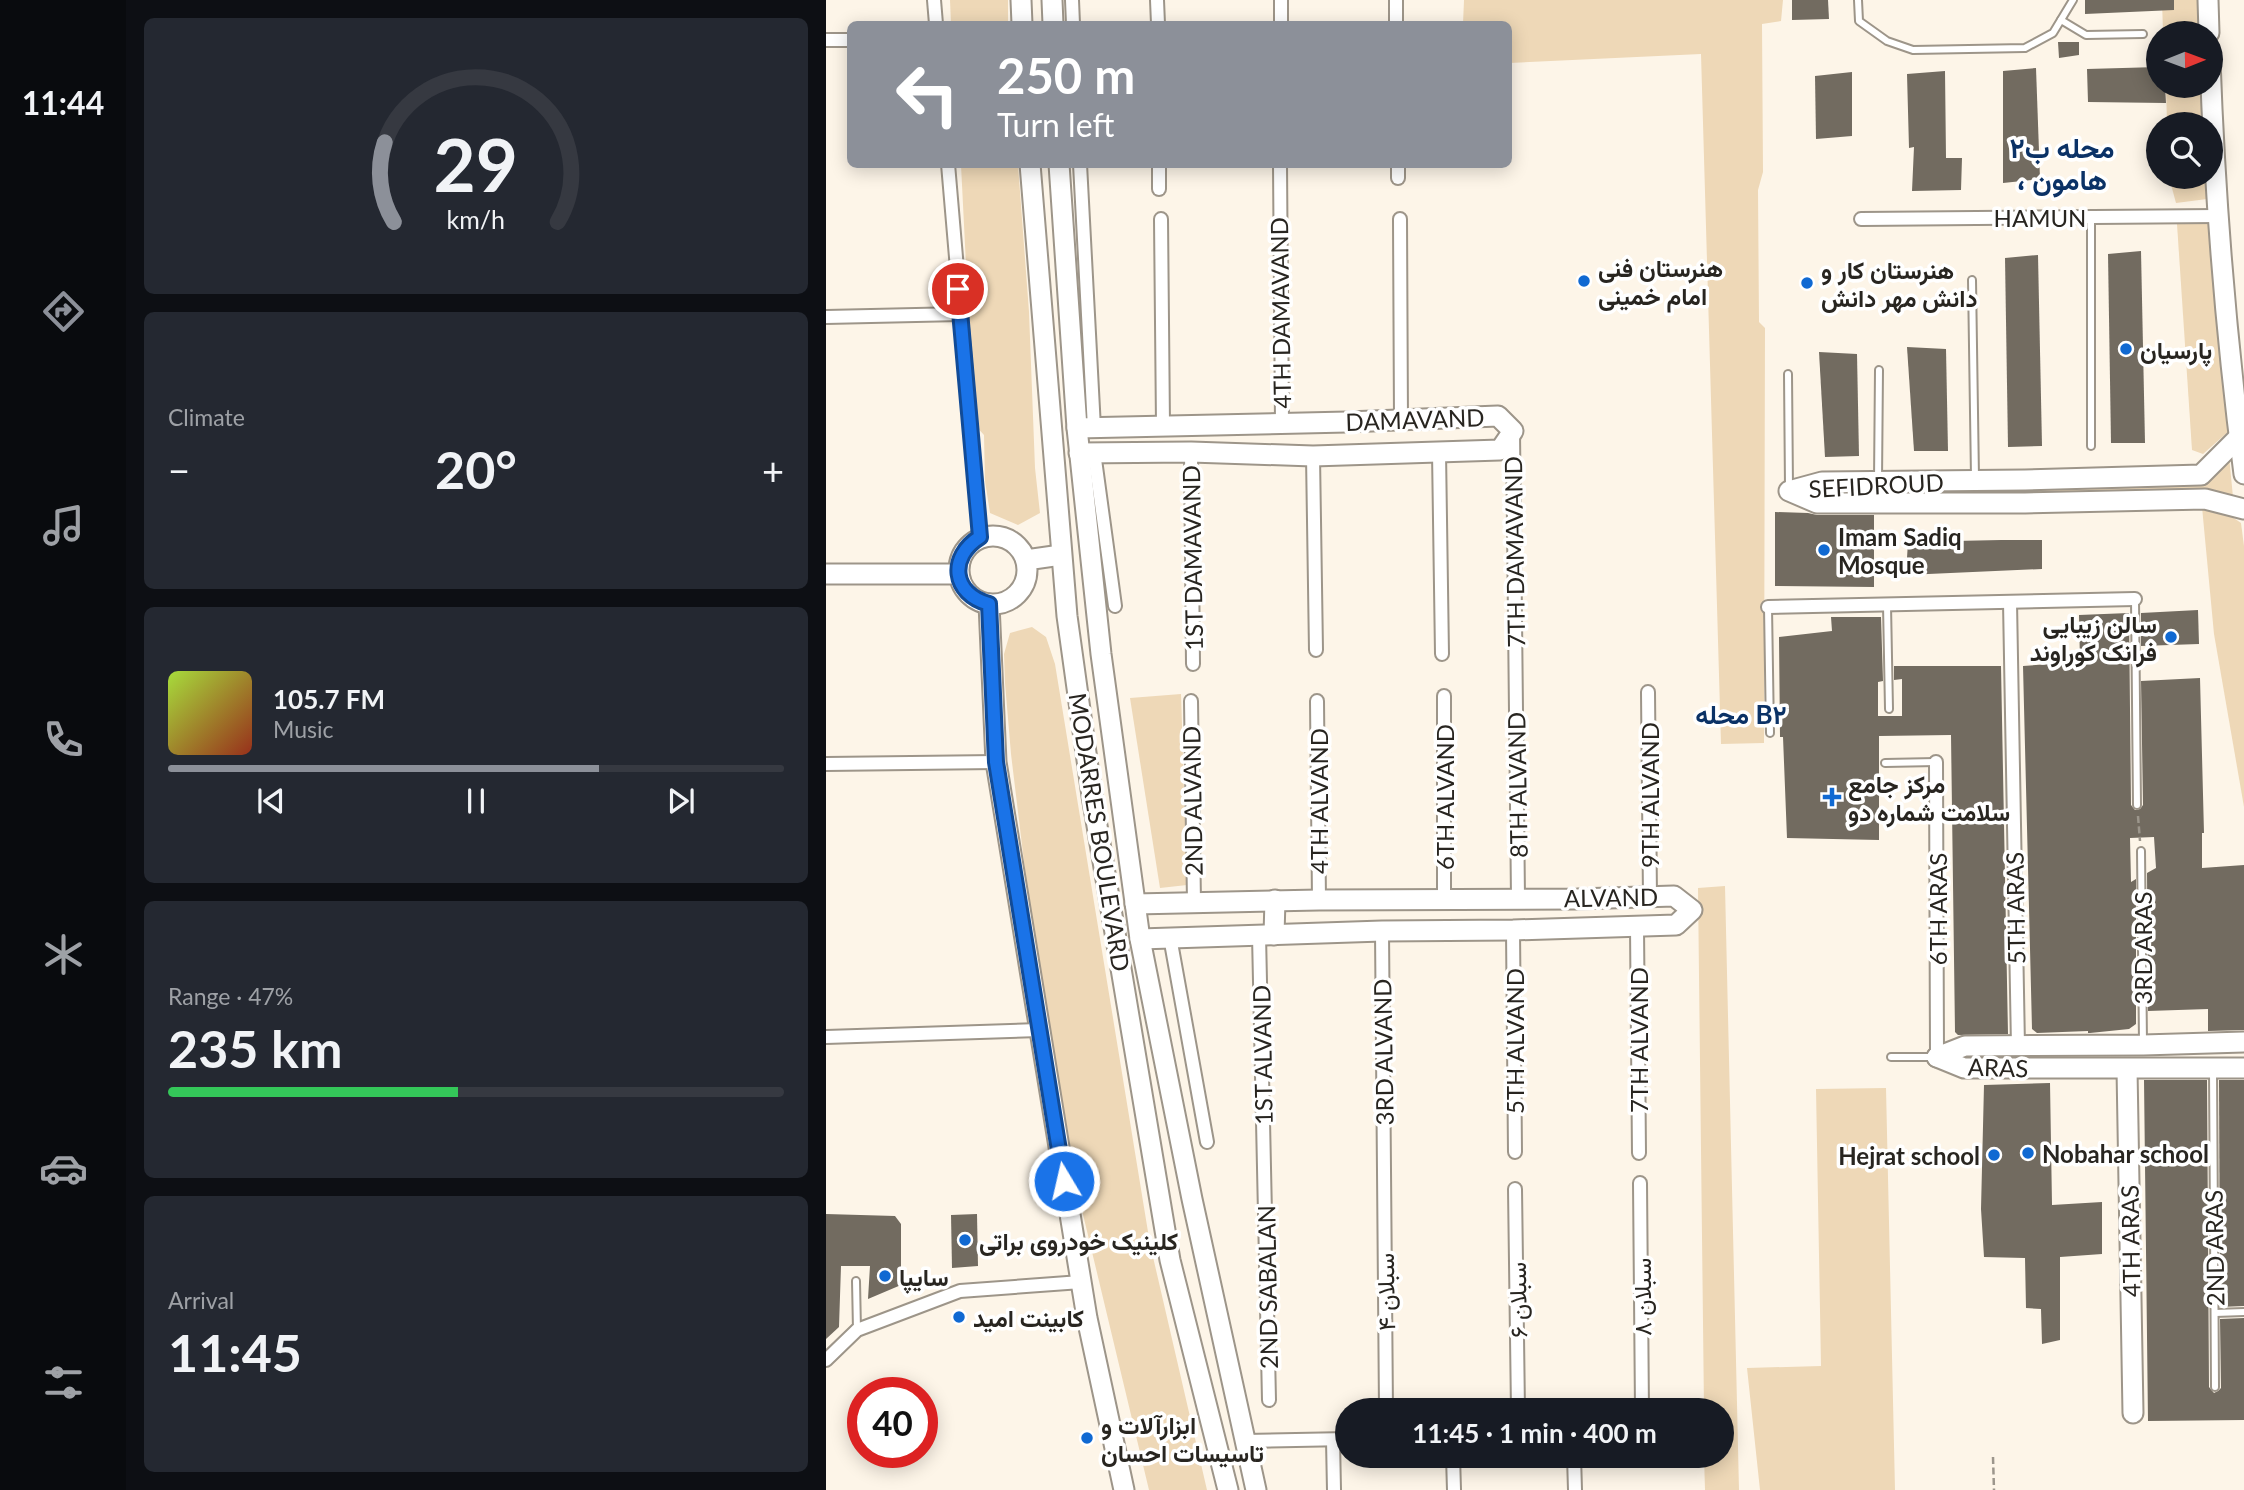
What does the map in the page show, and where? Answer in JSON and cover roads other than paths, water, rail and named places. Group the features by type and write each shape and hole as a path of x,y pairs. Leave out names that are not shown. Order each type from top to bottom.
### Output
{"street":[{"path":"934,0 936,21"},
{"path":"1021,0 1022,21"},
{"path":"1052,0 1053,21"},
{"path":"1072,0 1073,21"},
{"path":"1157,0 1157,21"},
{"path":"1281,0 1281,21"},
{"path":"1396,0 1396,21"},
{"path":"2208,0 2209,21"},
{"path":"826,40 847,40"},
{"path":"2212,98 2218,216 2244,474"},
{"path":"948,168 980,537"},
{"name":"MODARRES BOULEVARD","path":"1030,168 1067,617 1092,796 1170,1260 1228,1490"},
{"name":"MODARRES BOULEVARD","path":"1059,168 1085,428 1101,654 1140,939 1192,1199 1256,1490"},
{"path":"1080,168 1085,428"},
{"path":"1159,168 1159,189"},
{"name":"4TH DAMAVAND","path":"1280,168 1282,423"},
{"path":"1033,203 1061,200"},
{"name":"HAMUN","path":"1861,219 2218,216"},
{"path":"1161,219 1163,425"},
{"path":"1400,219 1401,419"},
{"path":"826,317 961,314"},
{"name":"DAMAVAND","path":"1085,428 1498,416 1513,432 1500,450 1312,456 1191,452 1087,453"},
{"path":"1347,422 1347,454"},
{"path":"1227,453 1228,424"},
{"name":"7TH DAMAVAND","path":"1513,432 1515,671"},
{"name":"SEFIDROUD","path":"1789,491 1829,482 2201,475 2239,437"},
{"name":"1ST DAMAVAND","path":"1191,452 1193,664"},
{"path":"1439,452 1442,653"},
{"path":"1087,453 1115,606"},
{"path":"1312,456 1316,650"},
{"path":"2025,480 2025,503"},
{"path":"1828,503 1829,482"},
{"name":"SEFIDROUD","path":"1789,491 1817,503 2025,503 2205,499 2244,509"},
{"path":"991,535 1013,541 1026,560 1025,582 1019,592 1000,604 978,601 968,595 958,574 963,552 970,543 980,537 991,535"},
{"path":"1026,560 1062,555"},
{"path":"826,574 958,574"},
{"path":"1768,607 2135,599"},
{"name":"5TH ARAS","path":"2010,601 2018,1047"},
{"path":"989,604 996,762 1087,1318 1124,1490"},
{"name":"8TH ALVAND","path":"1515,671 1518,898"},
{"name":"9TH ALVAND","path":"1648,692 1650,897"},
{"name":"6TH ALVAND","path":"1444,696 1444,899"},
{"name":"2ND ALVAND","path":"1191,701 1194,902"},
{"name":"4TH ALVAND","path":"1317,701 1319,900"},
{"path":"826,764 996,762"},
{"name":"6TH ARAS","path":"1936,762 1937,1056"},
{"name":"ALVAND","path":"1135,904 1674,896 1692,910 1676,925 1140,939"},
{"path":"1492,898 1492,930"},
{"path":"1577,899 1577,928"},
{"path":"1267,935 1275,900"},
{"path":"1381,900 1382,931"},
{"path":"1169,902 1158,913 1159,927 1170,937 1207,1142"},
{"name":"7TH ALVAND","path":"1637,927 1639,1153"},
{"name":"5TH ALVAND","path":"1513,930 1515,1152"},
{"name":"3RD ALVAND","path":"1382,931 1384,1174"},
{"name":"1ST ALVAND","path":"1265,1175 1267,935"},
{"path":"826,1037 1039,1030"},
{"name":"ARAS","path":"1937,1056 1965,1046 2244,1042"},
{"path":"2179,1045 2180,1068"},
{"path":"2083,1069 2084,1046"},
{"name":"ARAS","path":"1937,1056 1964,1068 2244,1068"},
{"name":"4TH ARAS","path":"2127,1069 2133,1413"},
{"name":"سبلان ۴","path":"1384,1174 1387,1398"},
{"name":"2ND SABALAN","path":"1265,1175 1269,1400"},
{"name":"سبلان ۸","path":"1640,1183 1642,1398"},
{"name":"سبلان ۶","path":"1515,1189 1518,1398"},
{"path":"1161,1205 1192,1199"},
{"path":"826,1360 857,1330 960,1291 1081,1282"},
{"path":"1245,1441 1333,1440 1334,1490"},
{"path":"1453,1468 1454,1490"},
{"path":"1574,1468 1575,1490"}],"lane":[{"path":"1858,0 1859,21 1887,41 1913,50 2025,48 2053,33 2073,0"},
{"path":"2061,20 2086,35 2143,34"},
{"path":"2091,217 2091,446"},
{"path":"1972,280 1975,480"},
{"path":"1878,482 1879,370"},
{"path":"1788,374 1789,491"},
{"path":"2135,599 2137,805"},
{"path":"1887,605 1889,709"},
{"path":"1768,607 1770,733"},
{"path":"1885,763 1936,762"},
{"name":"3RD ARAS","path":"2141,851 2143,1045"},
{"path":"1891,1057 1937,1056"},
{"name":"2ND ARAS","path":"2213,1068 2215,1387"},
{"path":"856,1280 857,1330"},
{"path":"2215,1312 2244,1312"}],"place":[{"name":"هنرستان فنی امام خمینی","path":"1584,281"},
{"name":"هنرستان کار و دانش مهر دانش","path":"1807,283"},
{"name":"پارسیان","path":"2126,349"},
{"name":"Imam Sadiq Mosque","path":"1824,550"},
{"name":"سالن زیبایی فرانک کوراوند","path":"2171,637"},
{"name":"مرکز جامع سلامت شماره دو","path":"1832,797"},
{"name":"Nobahar school","path":"2028,1153"},
{"name":"Hejrat school","path":"1994,1155"},
{"name":"کلینیک خودروی براتی","path":"965,1240"},
{"name":"سایپا","path":"885,1276"},
{"name":"کابینت امید","path":"959,1317"},
{"name":"ابزارآلات و تاسیسات احسان","path":"1087,1438"}],"district":[{"name":"محله ب۲ ، هامون","path":"2062,163"},
{"name":"محله B۲","path":"1741,714"}]}
